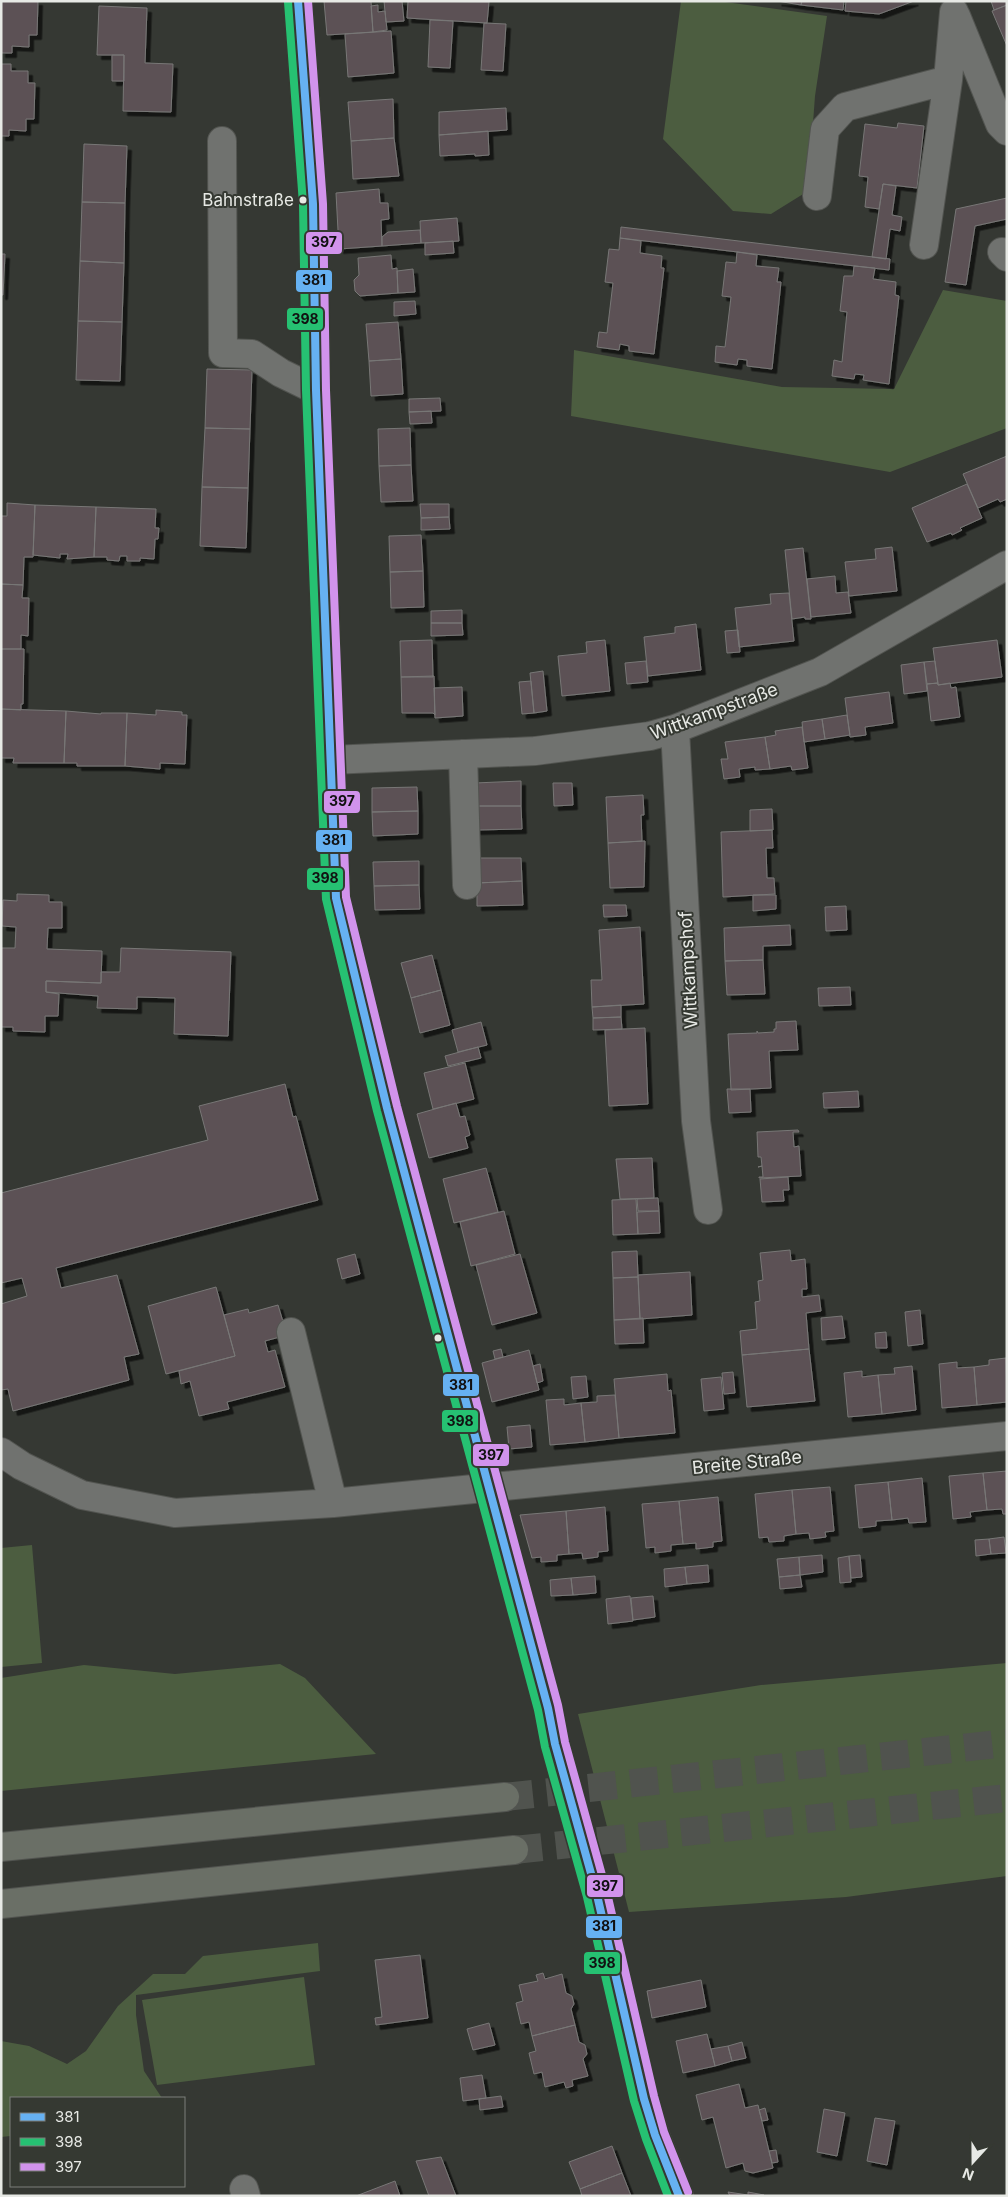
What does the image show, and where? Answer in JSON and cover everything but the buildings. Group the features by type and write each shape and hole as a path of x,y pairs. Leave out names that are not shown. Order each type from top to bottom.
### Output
{"highway":[{"path":"1,1847 505,1797"},
{"path":"1,1904 514,1850"}],"street":[{"path":"298,1 313,204 316,390 336,898 387,1108 548,1708 555,1744 597,1895 644,2099 655,2136 679,2196"},
{"path":"924,245 948,80 952,7"},
{"path":"952,7 1000,124 1007,130"},
{"path":"817,196 825,129 844,107 948,80"},
{"path":"222,141 223,353 252,354 281,373 316,390"},
{"name":"Wittkampstraße","path":"331,760 535,751 650,736 675,729 820,672 1007,565"},
{"name":"Wittkampshof","path":"675,729 696,1122 708,1210"},
{"path":"462,754 467,885"},
{"path":"291,1332 333,1503"},
{"name":"Breite Straße","path":"1,1452 22,1466 82,1495 141,1508 175,1513 333,1503 488,1489 1007,1436"}],"green space":[{"path":"681,1 718,1 827,16 815,96 808,191 771,214 733,211 663,139"},
{"path":"943,290 1007,301 1007,428 890,472 571,416 574,350 782,387 894,389"},
{"path":"32,1545 42,1663 1,1667 1,1548"},
{"path":"1007,1663 1007,1876 846,1897 629,1912 578,1714 761,1685"},
{"path":"280,1664 305,1678 376,1754 1,1791 1,1678 84,1665 175,1674"},
{"path":"318,1943 320,1971 136,1995 136,2015 144,2071 161,2097 10,2097 10,2136 1,2137 1,2041 29,2046 67,2064 86,2051 118,2006 153,1974 185,1974 203,1956"},
{"path":"304,1977 315,2065 157,2085 142,2000"}],"tunnel":[{"path":"505,1797 1007,1743"},
{"path":"514,1850 1007,1798"}],"transit line":[{"name":"381","path":"298,1 313,204 316,390 336,898 387,1108 548,1708 555,1744 597,1895 644,2099 655,2135 679,2196"},
{"name":"397","path":"308,1 323,204 326,390 346,897 397,1106 558,1705 565,1742 607,1893 654,2096 664,2132 688,2192"},
{"name":"398","path":"288,2 303,204 306,390 326,899 377,1111 538,1710 545,1747 587,1897 634,2101 646,2139 668,2196"}],"place":[{"name":"Bahnstraße","path":"303,200"}]}
